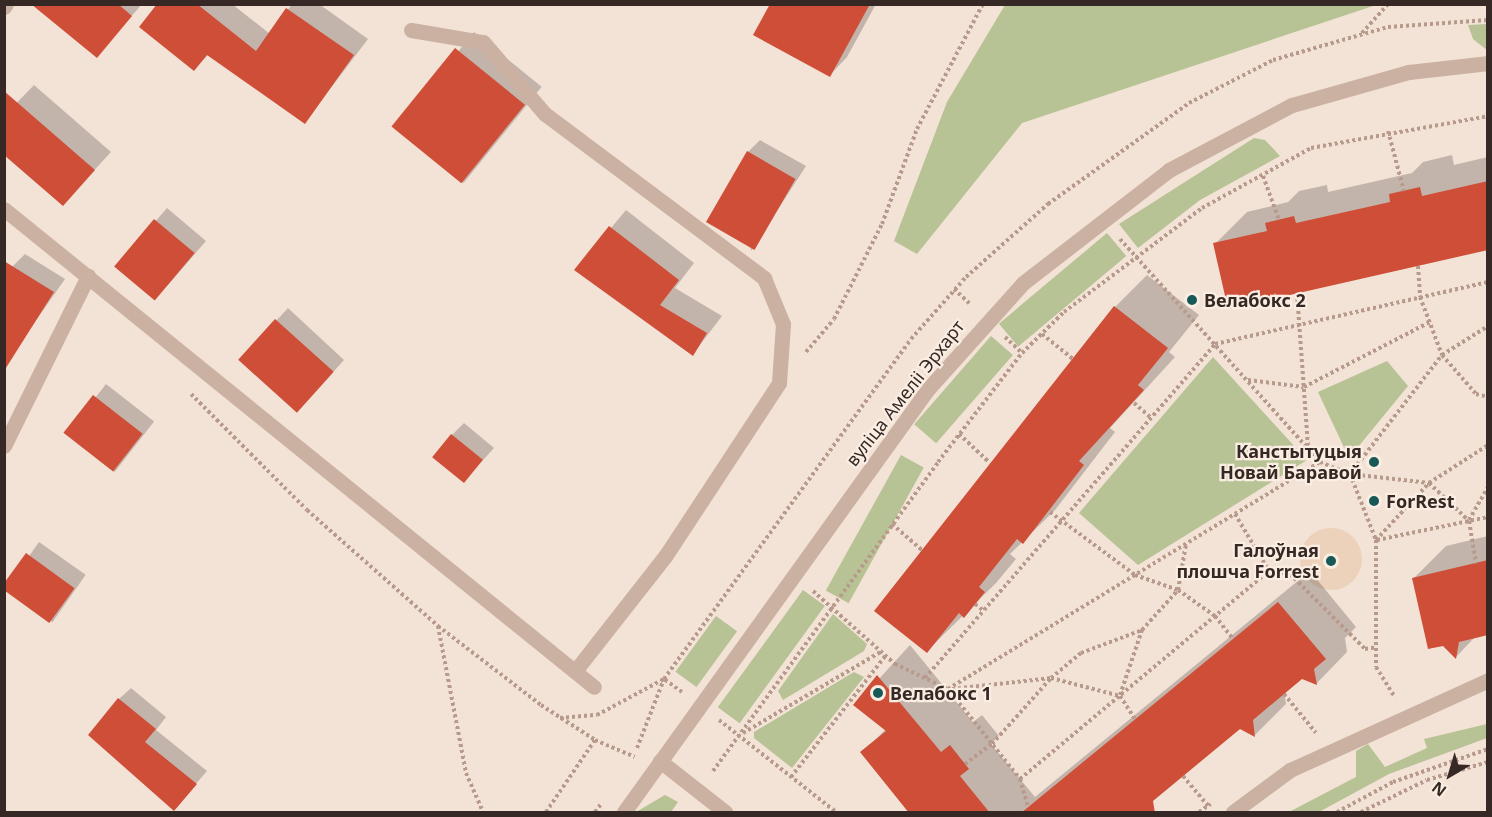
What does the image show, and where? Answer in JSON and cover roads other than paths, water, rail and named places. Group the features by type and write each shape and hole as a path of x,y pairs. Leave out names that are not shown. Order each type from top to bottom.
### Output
{"street":[{"path":"411,30 483,42 545,114 764,278 783,324 779,383 666,555 574,670"},
{"name":"вуліца Амеліі Эрхарт","path":"624,813 793,576 952,359 1023,283 1102,218 1169,170 1292,105 1409,72 1488,63"},
{"path":"4,209 594,687"},
{"path":"4,446 88,276"},
{"path":"1233,813 1290,770 1405,714 1488,680"},
{"path":"660,761 725,813"}],"place":[{"name":"Велабокс 2","path":"1192,300"},
{"name":"Канстытуцыя Новай Баравой","path":"1374,462"},
{"name":"ForRest","path":"1374,501"},
{"name":"Галоўная плошча Forrest","path":"1331,561"},
{"name":"Велабокс 1","path":"878,693"}]}
